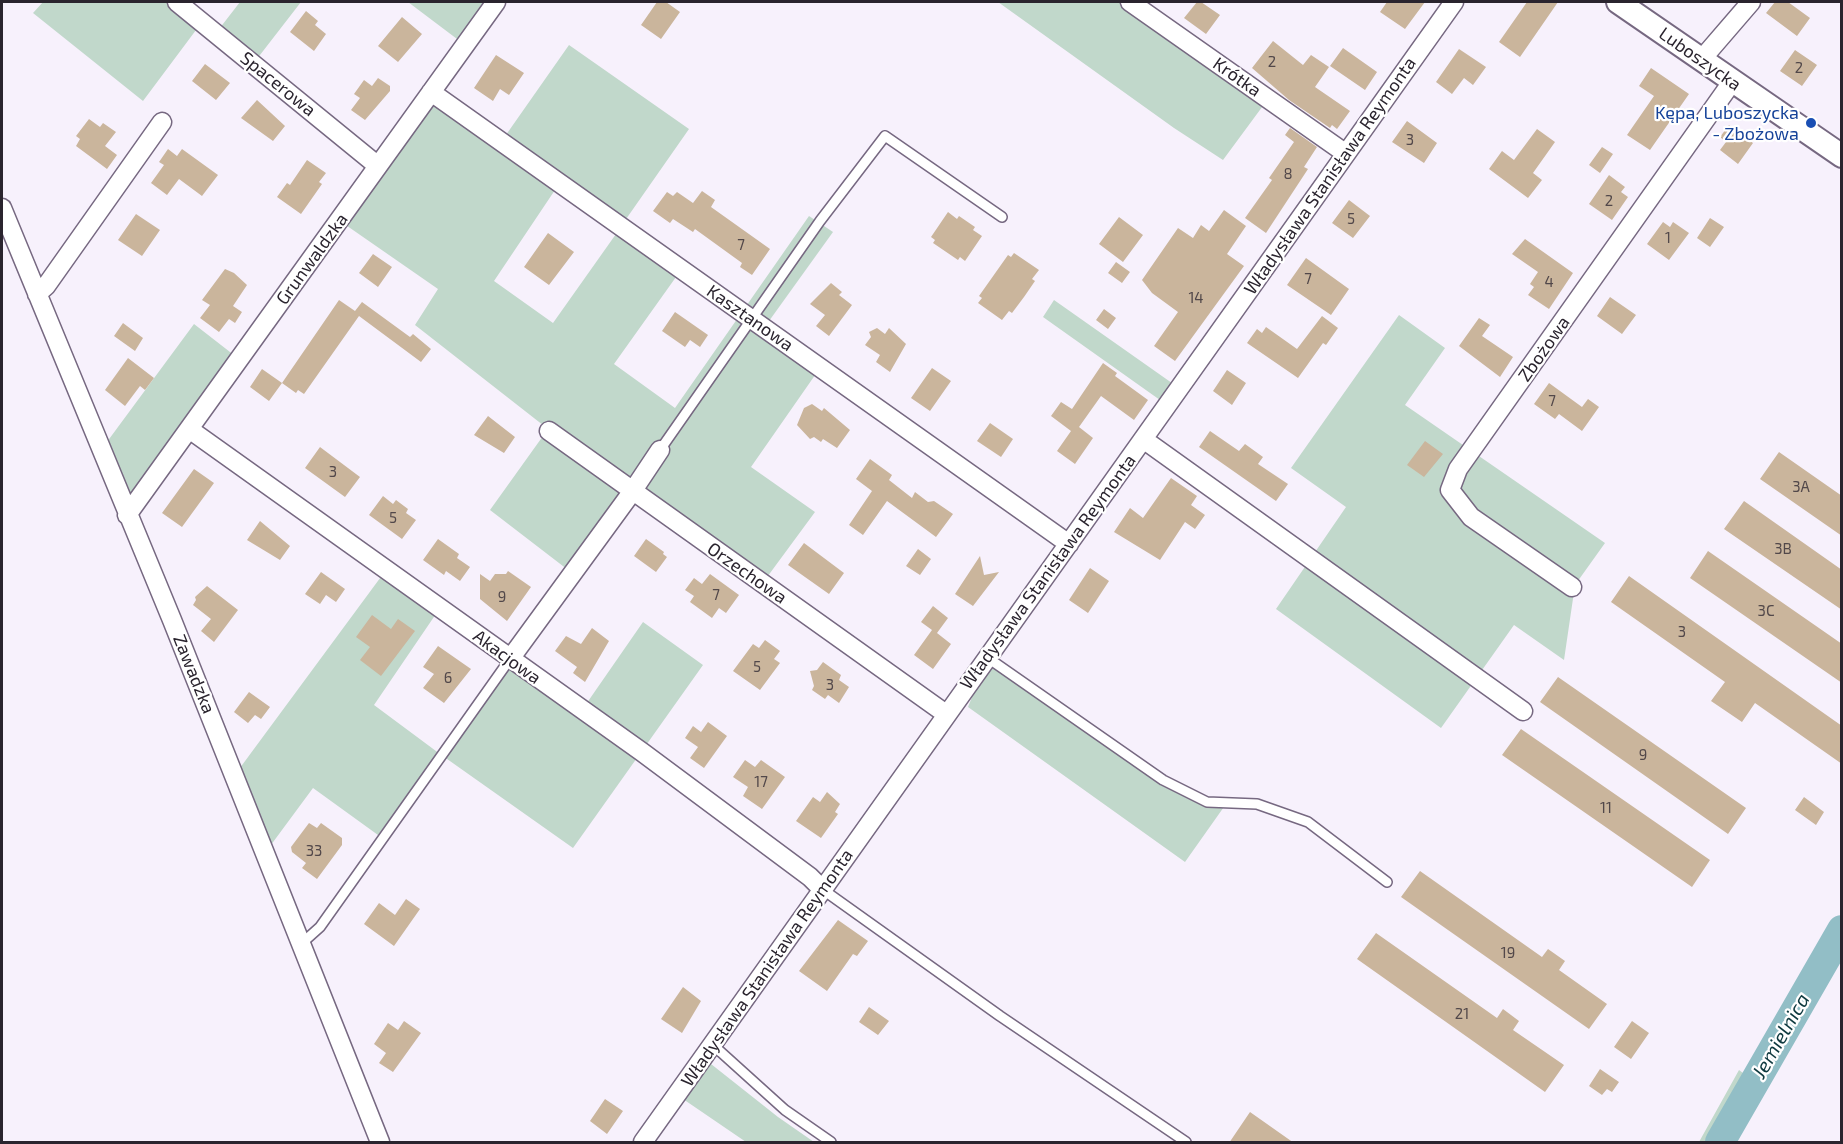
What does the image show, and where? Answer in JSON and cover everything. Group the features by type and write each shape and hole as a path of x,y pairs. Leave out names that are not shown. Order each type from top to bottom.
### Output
{"street":[{"name":"Spacerowa","path":"177,2 378,166"},
{"name":"Grunwaldzka","path":"127,514 496,2"},
{"name":"Krótka","path":"1130,2 1345,153"},
{"name":"Władysława Stanisława Reymonta","path":"643,1143 1454,2"},
{"name":"Luboszycka","path":"1618,2 1842,156"},
{"path":"1701,60 1751,2"},
{"name":"Zbożowa","path":"1572,587 1471,517 1450,490 1458,469 1732,82"},
{"name":"Kasztanowa","path":"431,92 1069,544"},
{"path":"37,294 46,286 162,122"},
{"name":"Zawadzka","path":"2,208 380,1143"},
{"name":"Akacjowa","path":"189,429 642,752 810,877 822,889"},
{"name":"Orzechowa","path":"549,431 946,714"},
{"path":"1143,439 1523,711"},
{"path":"510,659 660,450"}],"lane":[{"path":"660,450 820,221 885,136 1002,217"},
{"path":"988,658 1163,780 1207,802 1257,804 1308,822 1387,882"},
{"path":"301,944 320,927 510,659"},
{"path":"822,889 991,1010 1186,1143"},
{"path":"712,1045 785,1110 831,1143"}],"green space":[{"path":"43,2 177,2 202,22 143,101 33,13"},
{"path":"240,2 301,2 253,64 216,33"},
{"path":"408,2 496,2 465,45"},
{"path":"998,2 1130,2 1268,99 1223,160 1174,128"},
{"path":"569,45 689,129 624,222 555,190 494,281 553,323 616,234 681,270 614,364 675,408 809,216 833,232 764,328 820,368 751,467 815,512 762,584 632,493 572,573 490,510 548,429 415,325 438,289 340,221 431,92 501,142"},
{"path":"1054,300 1179,388 1167,405 1043,317"},
{"path":"1399,315 1445,348 1405,405 1605,543 1575,585 1564,660 1514,625 1441,728 1276,609 1346,507 1291,468"},
{"path":"194,324 239,359 127,515 101,450"},
{"path":"386,570 440,608 374,705 440,754 378,835 313,788 265,853 234,776"},
{"path":"643,622 703,665 573,848 440,754 510,659 582,710"},
{"path":"988,658 1188,794 1226,804 1185,862 968,707"},
{"path":"711,1064 778,1117 814,1142 746,1142 683,1099"},
{"path":"1739,1070 1755,1082 1720,1142 1699,1142"}],"building":[{"path":"657,2 666,2 680,12 661,39 641,25"},
{"path":"1197,2 1201,2 1220,15 1206,34 1184,18"},
{"path":"1387,2 1425,2 1405,29 1380,12"},
{"path":"1527,2 1558,2 1520,57 1499,42"},
{"path":"1775,2 1788,2 1810,18 1797,36 1766,13"},
{"path":"306,11 318,21 315,25 326,34 314,51 290,32"},
{"path":"402,17 422,34 398,62 378,46"},
{"path":"1273,41 1303,65 1311,55 1329,67 1315,87 1350,111 1337,129 1332,125 1330,128 1289,100 1252,68"},
{"path":"1343,48 1377,72 1365,90 1330,66"},
{"path":"1459,49 1486,67 1473,85 1464,78 1452,94 1436,82"},
{"path":"1795,50 1817,65 1802,86 1780,71"},
{"path":"496,55 524,73 509,95 500,89 493,101 474,88"},
{"path":"205,64 230,83 216,100 192,81"},
{"path":"1651,68 1689,94 1650,150 1627,135 1654,96 1639,86"},
{"path":"378,78 390,86 390,91 365,120 351,110 360,98 354,94 364,80 372,86"},
{"path":"257,100 285,126 273,141 241,118"},
{"path":"89,119 100,127 103,123 116,132 105,146 117,155 107,169 76,146 80,139 76,136"},
{"path":"1407,121 1437,143 1424,163 1392,142"},
{"path":"1729,125 1753,143 1738,164 1720,150 1726,142 1720,137"},
{"path":"1290,128 1317,147 1304,167 1308,169 1266,233 1245,218 1272,180 1269,178 1294,142 1285,135"},
{"path":"1537,129 1555,142 1533,173 1542,180 1528,198 1489,169 1502,151 1514,160"},
{"path":"1602,147 1613,154 1600,173 1589,165"},
{"path":"168,149 177,156 182,149 218,175 202,196 179,179 167,195 151,183 164,165 159,162"},
{"path":"307,160 326,173 319,182 322,184 301,214 277,197 287,183 290,185"},
{"path":"1609,175 1625,187 1621,192 1628,197 1612,220 1589,204"},
{"path":"702,191 715,200 711,207 770,249 752,275 740,267 742,263 695,229 693,232 673,219 670,223 653,211 667,192 673,196 677,192 693,203"},
{"path":"1349,200 1370,216 1353,238 1332,223"},
{"path":"1224,210 1246,226 1227,254 1244,266 1175,361 1154,346 1178,312 1152,293 1142,280 1178,228 1193,238 1201,225 1209,231"},
{"path":"948,212 957,219 959,216 975,227 973,230 982,236 965,261 960,257 958,260 933,243 935,240 931,237"},
{"path":"136,214 160,230 142,256 118,240"},
{"path":"1119,217 1143,235 1123,262 1099,244"},
{"path":"1710,218 1724,227 1710,247 1697,238"},
{"path":"1663,222 1670,227 1673,222 1689,233 1669,260 1647,244"},
{"path":"548,233 574,252 549,285 524,267"},
{"path":"1525,239 1573,273 1549,309 1528,295 1534,287 1530,284 1538,272 1512,254"},
{"path":"1014,253 1039,270 1032,279 1035,281 1024,297 1012,313 1009,311 1002,320 978,303 982,298 979,296 1008,255 1011,257"},
{"path":"373,254 392,267 378,287 359,273"},
{"path":"1306,258 1349,289 1331,315 1287,285"},
{"path":"1116,262 1130,272 1122,283 1108,273"},
{"path":"225,269 234,273 247,285 233,306 242,312 235,323 229,319 219,332 200,318 210,305 202,300"},
{"path":"831,283 842,292 839,295 852,305 829,336 816,326 825,315 810,304"},
{"path":"1610,297 1636,315 1622,334 1597,316"},
{"path":"339,300 355,311 362,302 410,337 413,334 431,349 421,362 359,316 304,394 298,390 296,393 282,383"},
{"path":"1104,309 1116,318 1108,329 1096,320"},
{"path":"675,312 708,335 700,347 690,340 685,347 662,331"},
{"path":"1322,316 1338,328 1326,345 1323,343 1298,378 1247,343 1257,329 1262,333 1266,327 1297,349"},
{"path":"1479,318 1490,325 1482,336 1513,357 1500,377 1459,346"},
{"path":"123,323 143,338 135,351 114,336"},
{"path":"877,328 885,334 889,328 906,344 890,372 876,362 880,355 865,345 871,337 869,332"},
{"path":"128,358 154,378 145,390 140,386 125,406 105,390"},
{"path":"1103,363 1117,373 1115,376 1148,400 1134,420 1101,396 1079,427 1093,438 1075,464 1057,451 1071,431 1051,416 1061,402 1072,409"},
{"path":"932,368 951,381 930,411 911,398"},
{"path":"262,369 282,383 269,401 250,387"},
{"path":"1227,370 1246,383 1232,405 1213,391"},
{"path":"1549,383 1582,407 1588,399 1599,407 1582,431 1559,414 1555,419 1534,404"},
{"path":"812,404 822,411 824,408 850,430 837,448 823,439 821,442 814,437 810,439 797,425 804,408"},
{"path":"488,416 515,437 504,453 474,435"},
{"path":"990,423 1013,439 1001,457 977,441"},
{"path":"1210,431 1239,451 1245,444 1263,457 1258,464 1288,484 1276,501 1199,447"},
{"path":"1425,441 1443,454 1424,477 1407,465"},
{"path":"320,447 360,477 345,497 305,468"},
{"path":"1779,452 1842,496 1842,536 1760,479"},
{"path":"870,459 892,475 889,480 912,498 915,492 928,502 934,501 953,514 936,537 887,501 863,535 849,525 872,491 856,479"},
{"path":"194,469 214,483 182,527 162,513"},
{"path":"1171,478 1197,496 1191,505 1205,515 1195,529 1185,522 1160,560 1114,532 1130,508 1143,518"},
{"path":"383,496 393,504 396,500 408,509 406,513 416,520 402,539 369,515"},
{"path":"1744,501 1842,570 1842,610 1724,529"},
{"path":"260,521 290,546 280,560 247,540"},
{"path":"438,539 459,554 457,558 470,567 460,581 446,571 444,575 423,560"},
{"path":"646,539 664,552 663,554 667,557 656,572 634,556"},
{"path":"804,543 844,573 829,594 788,565"},
{"path":"918,549 931,559 920,575 906,566"},
{"path":"1708,551 1842,644 1842,683 1690,578"},
{"path":"980,556 984,575 999,572 973,606 955,594"},
{"path":"1090,568 1109,581 1088,613 1069,600"},
{"path":"508,571 531,587 507,621 480,599 480,574 490,581 495,574 506,574"},
{"path":"321,572 345,589 336,602 326,595 320,604 305,594"},
{"path":"710,574 739,595 726,613 719,608 712,618 690,602 694,596 685,590 694,578 702,584"},
{"path":"1629,576 1842,726 1842,764 1755,703 1742,722 1711,701 1725,682 1611,602"},
{"path":"207,586 238,610 214,642 201,631 211,619 193,605 195,597"},
{"path":"933,606 948,618 937,633 951,644 933,669 914,655 932,630 921,622"},
{"path":"372,615 391,629 398,619 415,631 381,676 360,660 370,647 356,637"},
{"path":"592,628 609,641 585,682 573,673 577,667 555,651 566,636 581,644"},
{"path":"765,640 780,651 774,659 780,663 760,690 733,671 753,644 759,648"},
{"path":"438,646 471,669 444,703 423,688 434,674 423,667"},
{"path":"823,662 841,675 839,680 849,687 839,703 828,695 825,699 812,690 814,686 810,671 817,670"},
{"path":"1558,677 1746,808 1728,834 1540,702"},
{"path":"249,692 270,707 261,719 255,715 248,723 234,712"},
{"path":"708,722 727,736 704,768 690,758 698,747 685,738 693,726 701,732"},
{"path":"1521,729 1710,860 1692,887 1502,755"},
{"path":"745,760 755,767 761,760 785,777 762,809 743,796 748,787 733,777"},
{"path":"827,792 840,804 835,812 838,814 821,838 796,821 813,797 820,802"},
{"path":"1804,797 1824,812 1816,825 1795,810"},
{"path":"309,823 317,828 321,823 342,838 342,845 317,879 302,868 306,863 292,852 291,847"},
{"path":"1420,871 1542,957 1548,949 1565,961 1559,970 1607,1004 1589,1029 1401,897"},
{"path":"406,899 420,909 394,946 364,924 379,903 395,915"},
{"path":"838,920 868,941 857,956 853,954 827,991 799,971"},
{"path":"1376,933 1497,1018 1503,1009 1519,1021 1513,1030 1564,1065 1545,1092 1357,959"},
{"path":"683,987 701,1001 682,1033 661,1019"},
{"path":"869,1007 889,1021 878,1035 859,1022"},
{"path":"404,1021 421,1033 393,1072 379,1063 386,1053 374,1044 388,1023 398,1030"},
{"path":"1632,1021 1649,1033 1631,1059 1614,1047"},
{"path":"1600,1069 1619,1082 1612,1092 1607,1089 1602,1095 1589,1086"},
{"path":"605,1099 623,1111 607,1134 590,1121"},
{"path":"1250,1112 1294,1143 1229,1143"}],"waterway":[{"name":"Jemielnica","path":"1720,1142 1842,930"}],"place":[{"name":"Kępa, Luboszycka - Zbożowa","path":"1811,123"}]}
